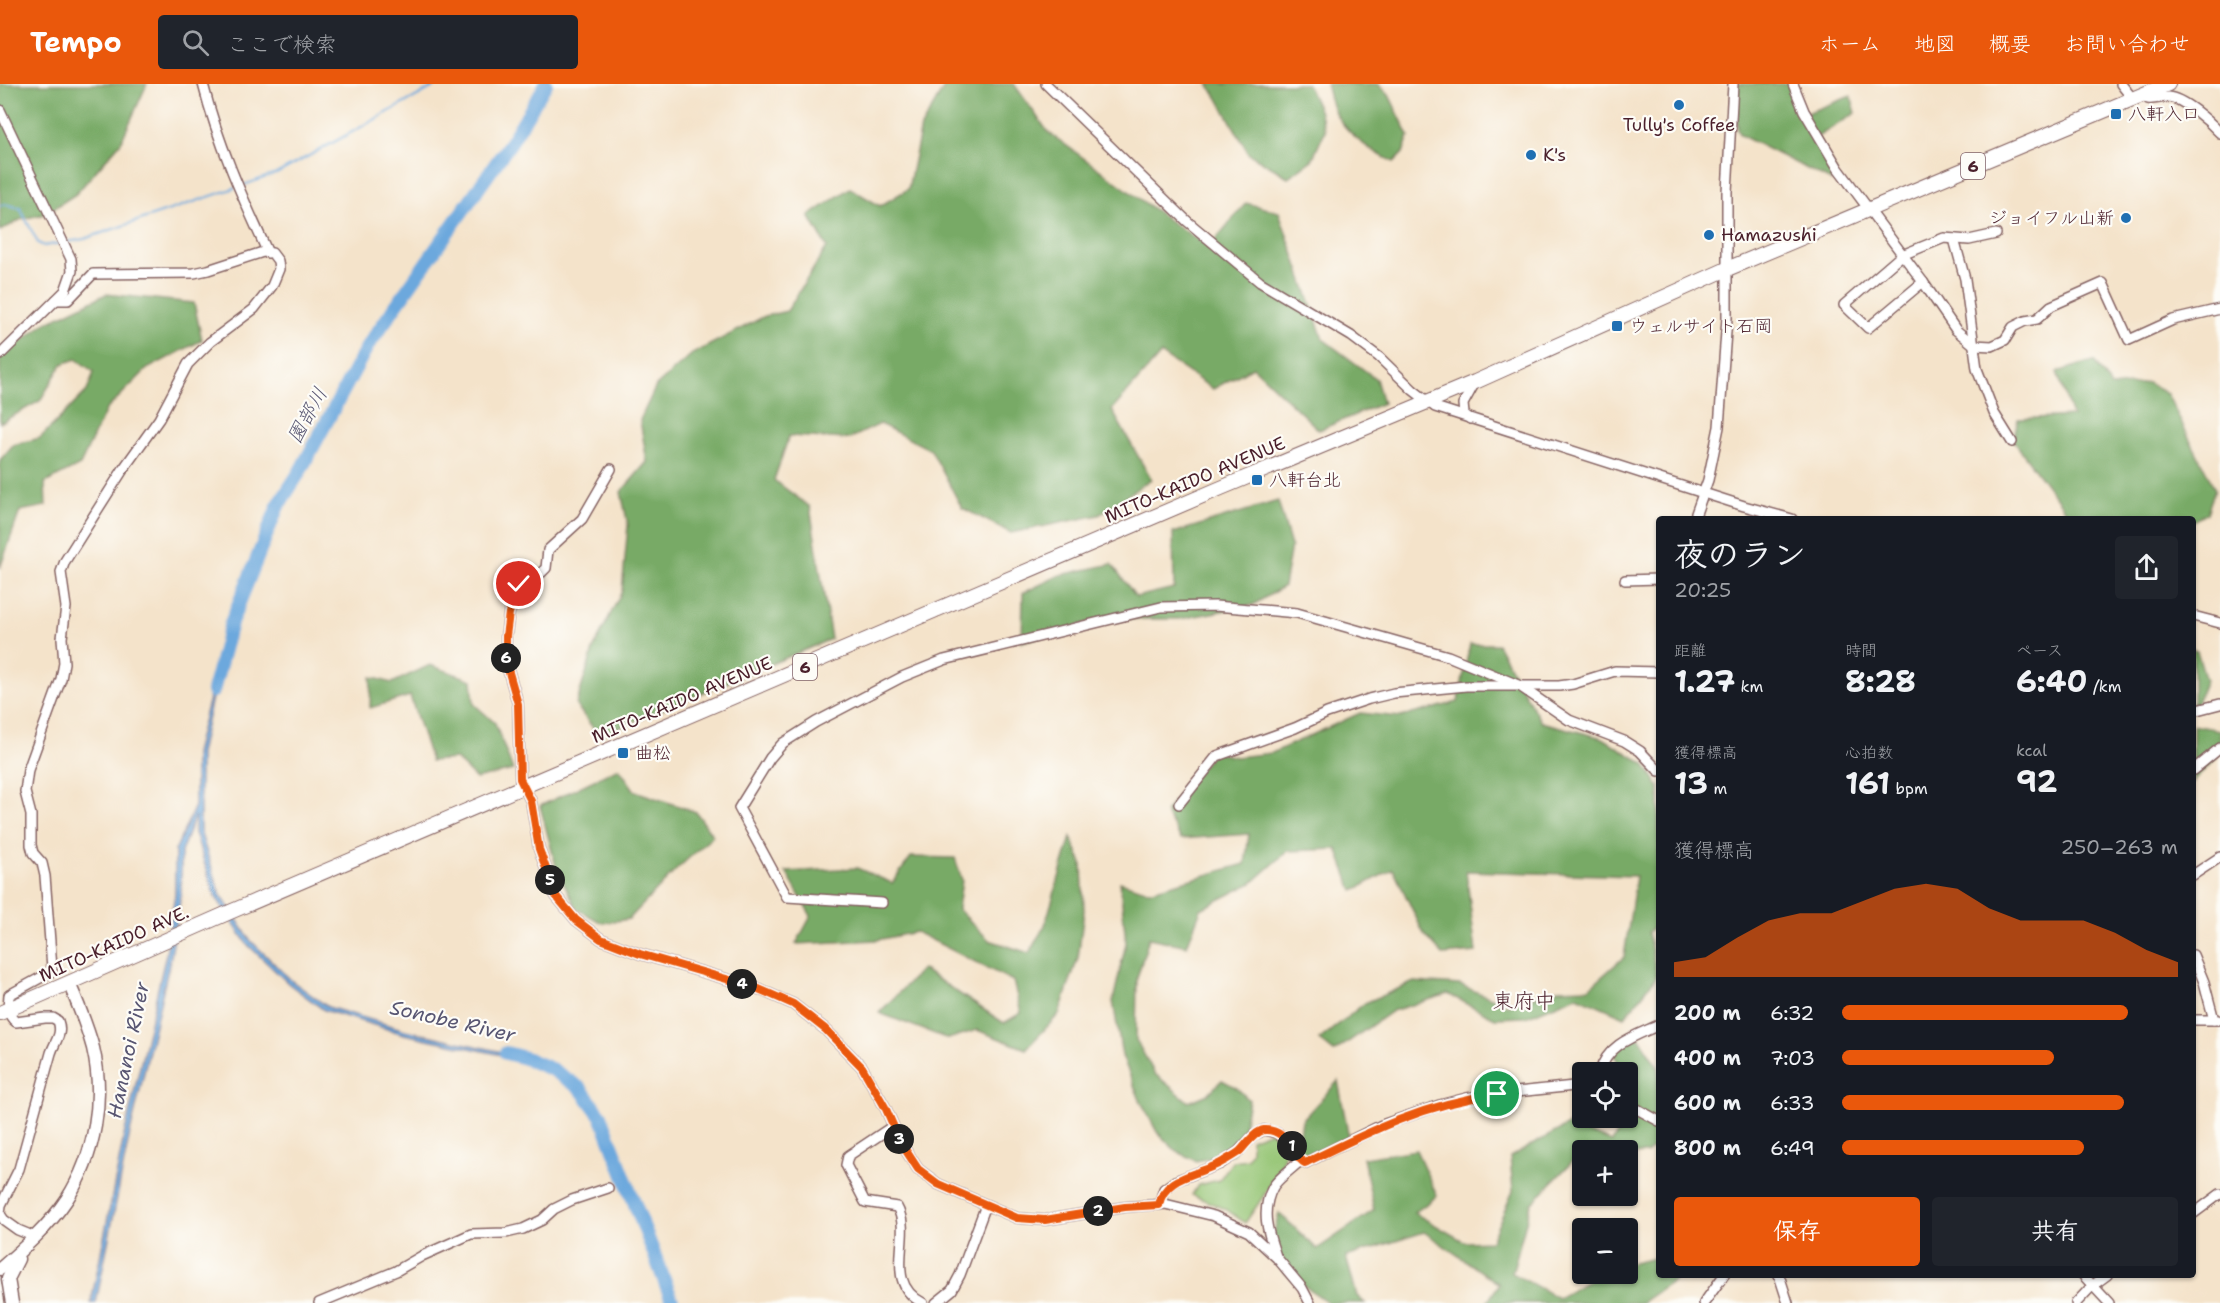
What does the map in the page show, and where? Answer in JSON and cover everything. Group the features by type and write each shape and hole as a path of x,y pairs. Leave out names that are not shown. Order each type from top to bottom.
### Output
{"highway":[{"name":"MITO-KAIDO AVENUE","path":"242,907 1475,382 1727,269 2168,84"},
{"name":"MITO-KAIDO AVE.","path":"4,1011 242,907"}],"main road":[{"path":"0,1269 25,1248 66,1200 87,1160 96,1119 97,1085 93,1050 69,983"},
{"path":"12,1303 8,1279 12,1267 25,1248"},
{"path":"0,1292 12,1303"}],"street":[{"path":"203,84 212,120 234,180 268,252"},
{"path":"1046,84 1187,221 1214,244 1260,282 1351,336 1379,357 1427,402 1443,411 1782,516"},
{"path":"1695,516 1711,468 1719,427 1727,318 1727,192 1733,84"},
{"path":"1793,84 1803,111 1821,142 1868,210 1956,330 1974,345 1992,346 2005,340 2013,327 2025,321 2037,319 2051,306 2103,283 2129,340 2173,320 2220,309"},
{"path":"2121,84 2137,96 2148,99 2170,97 2181,102 2193,109 2220,133"},
{"path":"0,110 71,259 72,271 65,291 0,355"},
{"path":"1923,282 1868,327 1844,305 1902,255 1944,238 1969,240 1996,234"},
{"path":"1954,238 1965,279 1977,369 1994,413 2012,442"},
{"path":"35,1237 18,1230 4,1220 0,1214 1,1205 20,1168 51,1053 61,1029 58,1021 53,1018 16,1023 4,1011 9,995 51,972 52,968 45,876 42,863 33,853 31,845 31,815 26,792 28,770 61,679 64,663 62,638 66,607 61,572 65,561 124,468 159,419 188,364 210,342 254,309 278,275 278,261 272,253 263,252 194,273 93,274 68,300 56,300"},
{"path":"1470,419 1464,414 1463,404 1475,382"},
{"path":"611,469 582,519 548,550 546,568 537,577 523,578 509,613 506,636 506,662 518,704 520,779 531,801 539,849 556,896 576,920 601,939 640,954 754,987 793,1004 825,1029 862,1067 901,1143 918,1169 938,1184 1017,1218 1045,1220 1125,1207 1165,1204 1214,1216 1249,1232 1277,1258 1302,1288 1310,1303"},
{"path":"1625,580 1656,579"},
{"path":"882,903 787,897 739,807 770,758 783,743 816,722 902,677 944,660 1161,607 1215,606 1297,613 1448,656 1518,685 1569,720 1624,741 1640,752 1656,768"},
{"path":"2196,617 2220,623"},
{"path":"1179,804 1217,756 1295,728 1328,713 1394,693 1466,686 1573,684 1615,670 1656,672"},
{"path":"2196,710 2220,704"},
{"path":"2196,768 2220,748"},
{"path":"2196,873 2220,857"},
{"path":"2196,962 2217,1020 2196,1020"},
{"path":"1605,1062 1617,1045 1656,1026"},
{"path":"1159,1205 1164,1189 1175,1181 1220,1164 1238,1152 1254,1135 1264,1130 1277,1133 1293,1146 1300,1161 1305,1163 1382,1125 1467,1098 1572,1086"},
{"path":"1638,1109 1656,1119"},
{"path":"893,1126 848,1156 846,1165 865,1202 897,1207 902,1221 901,1275 912,1296 923,1303"},
{"path":"1277,1258 1266,1223 1266,1209 1274,1186 1300,1161"},
{"path":"319,1303 396,1271 422,1256 471,1234 506,1233 523,1229 542,1220 554,1209 572,1200 608,1188"},
{"path":"2196,1212 2220,1194"},
{"path":"936,1303 952,1290 986,1205"},
{"path":"1704,1303 1722,1278"},
{"path":"1780,1278 1788,1303"},
{"path":"2085,1278 2109,1303"},
{"path":"2076,1303 2103,1278"}],"green space":[{"path":"0,84 147,84 121,142 76,194 45,214 22,219 0,231"},
{"path":"946,84 1014,84 1048,132 1209,247 1246,203 1279,212 1323,339 1376,379 1383,403 1319,430 1253,367 1213,389 1161,354 1112,410 1151,479 1099,515 1011,533 962,508 931,450 880,424 849,439 789,436 774,480 810,507 831,639 599,736 576,705 594,647 622,591 628,525 621,492 647,462 640,420 656,386 692,354 765,316 787,311 827,247 809,216 850,188 880,206 908,189 921,127"},
{"path":"1208,84 1307,84 1319,110 1325,131 1312,160 1288,177 1249,154"},
{"path":"1326,84 1378,84 1389,95 1409,136 1403,153 1394,162 1370,148 1348,130 1335,113"},
{"path":"1737,84 1791,84 1804,114 1851,96 1856,113 1817,137 1836,172 1831,181 1740,135 1737,130"},
{"path":"106,294 194,303 202,340 147,369 106,410 80,465 45,483 46,506 20,511 0,568 0,460 13,445 40,438 87,391 94,372 76,359 62,364 40,401 0,423 0,357 46,323"},
{"path":"2094,361 2111,387 2148,383 2167,394 2215,489 2207,513 2196,519 2196,516 2070,516 2013,440 2018,419 2072,416 2057,372"},
{"path":"1278,501 1291,546 1284,586 1253,605 1180,619 1100,619 1022,642 1023,593 1060,575 1112,564 1136,597 1174,588 1173,533"},
{"path":"1470,644 1497,644 1541,722 1603,738 1645,764 1656,782 1656,925 1648,932 1656,977 1625,1017 1577,996 1526,1017 1495,1018 1448,994 1392,1011 1334,1052 1319,1040 1365,1003 1414,982 1460,985 1508,1005 1558,989 1589,988 1624,957 1636,876 1466,871 1476,952 1443,955 1424,934 1393,869 1353,891 1337,849 1288,851 1252,883 1201,909 1187,946 1149,938 1137,978 1136,1040 1155,1074 1189,1102 1208,1094 1222,1080 1237,1088 1249,1100 1242,1137 1233,1154 1196,1161 1176,1151 1157,1132 1140,1100 1122,1056 1113,1001 1126,943 1120,882 1149,891 1245,864 1249,834 1181,839 1165,812 1214,752 1236,757 1272,753 1360,713 1401,717 1458,702"},
{"path":"2196,650 2197,651 2206,680 2196,705"},
{"path":"430,665 472,680 474,704 495,723 513,770 476,779 456,759 431,761 410,696 370,708 371,677 392,683"},
{"path":"2196,726 2220,730 2220,750 2216,758 2196,779"},
{"path":"619,768 635,791 696,812 713,836 678,868 629,919 602,923 577,909 557,870 540,806"},
{"path":"1071,837 1082,864 1084,911 1078,958 1059,1014 1026,1049 977,1030 948,1039 879,1013 922,969 1004,1023 1021,1013 1013,981 916,932 877,940 796,944 811,916 786,872 857,868 892,883 911,857 955,858 962,880 958,909 989,940 1029,953 1045,925"},
{"path":"1639,1037 1656,1064 1656,1146 1647,1154 1638,1154 1638,1140 1613,1140 1622,1128 1638,1128 1638,1062 1618,1062 1613,1049"},
{"path":"1338,1081 1349,1138 1307,1158 1298,1149 1302,1120"},
{"path":"1568,1125 1607,1140 1572,1140 1572,1162 1531,1204 1512,1273 1558,1298 1582,1284 1638,1284 1638,1262 1656,1258 1656,1278 1678,1278 1641,1303 1487,1303 1499,1284 1424,1232 1346,1257 1357,1296 1365,1303 1329,1303 1284,1272 1271,1244 1279,1213 1317,1249 1374,1210 1363,1158 1416,1150 1437,1196 1414,1213 1465,1242 1491,1241 1513,1191 1510,1157"},
{"path":"1271,1131 1286,1149 1274,1178 1245,1223 1227,1210 1192,1195 1198,1185 1219,1180 1233,1161 1247,1159 1251,1151 1251,1139"}],"water":[{"path":"228,623 200,754 200,831 220,894 251,941 292,981 328,1007 405,1030 520,1056 525,1060 404,1034 324,1010 289,984 247,944 215,896 195,833 195,815 181,852 181,894 171,956 129,1137 96,1303 91,1303 124,1136 166,954 175,894 175,851 195,806 195,753"}],"waterway":[{"path":"241,186 278,173 439,84"},
{"name":"園部川","path":"213,691 231,623 278,506 299,473 367,347 511,142 546,84"},
{"path":"67,242 84,239 235,188"},
{"path":"0,206 4,204 20,208 38,243 44,246 61,243"},
{"name":"Sonobe River","path":"506,1053 553,1070 580,1088 601,1116 673,1303"}],"place":[{"name":"Tully's Coffee","path":"1679,105"},
{"name":"八軒入口","path":"2116,114"},
{"name":"K's","path":"1531,155"},
{"name":"ジョイフル山新","path":"2126,218"},
{"name":"Hamazushi","path":"1709,235"},
{"name":"ウェルサイト石岡","path":"1617,326"},
{"name":"八軒台北","path":"1257,480"},
{"name":"曲松","path":"623,753"}],"district":[{"name":"東府中","path":"1524,1001"}],"route":[{"path":"519,584 509,613 506,662 518,704 520,779 531,801 539,849 556,896 576,920 601,939 640,954 754,987 793,1004 825,1029 862,1067 885,1107 901,1143 918,1169 938,1184 1017,1218 1045,1220 1125,1207 1159,1205 1164,1189 1175,1181 1220,1164 1238,1152 1254,1135 1264,1130 1277,1133 1293,1146 1300,1161 1305,1163 1382,1125 1440,1105 1497,1094"}],"water label":[{"name":"Hananoi River","path":"128,1050"}]}
